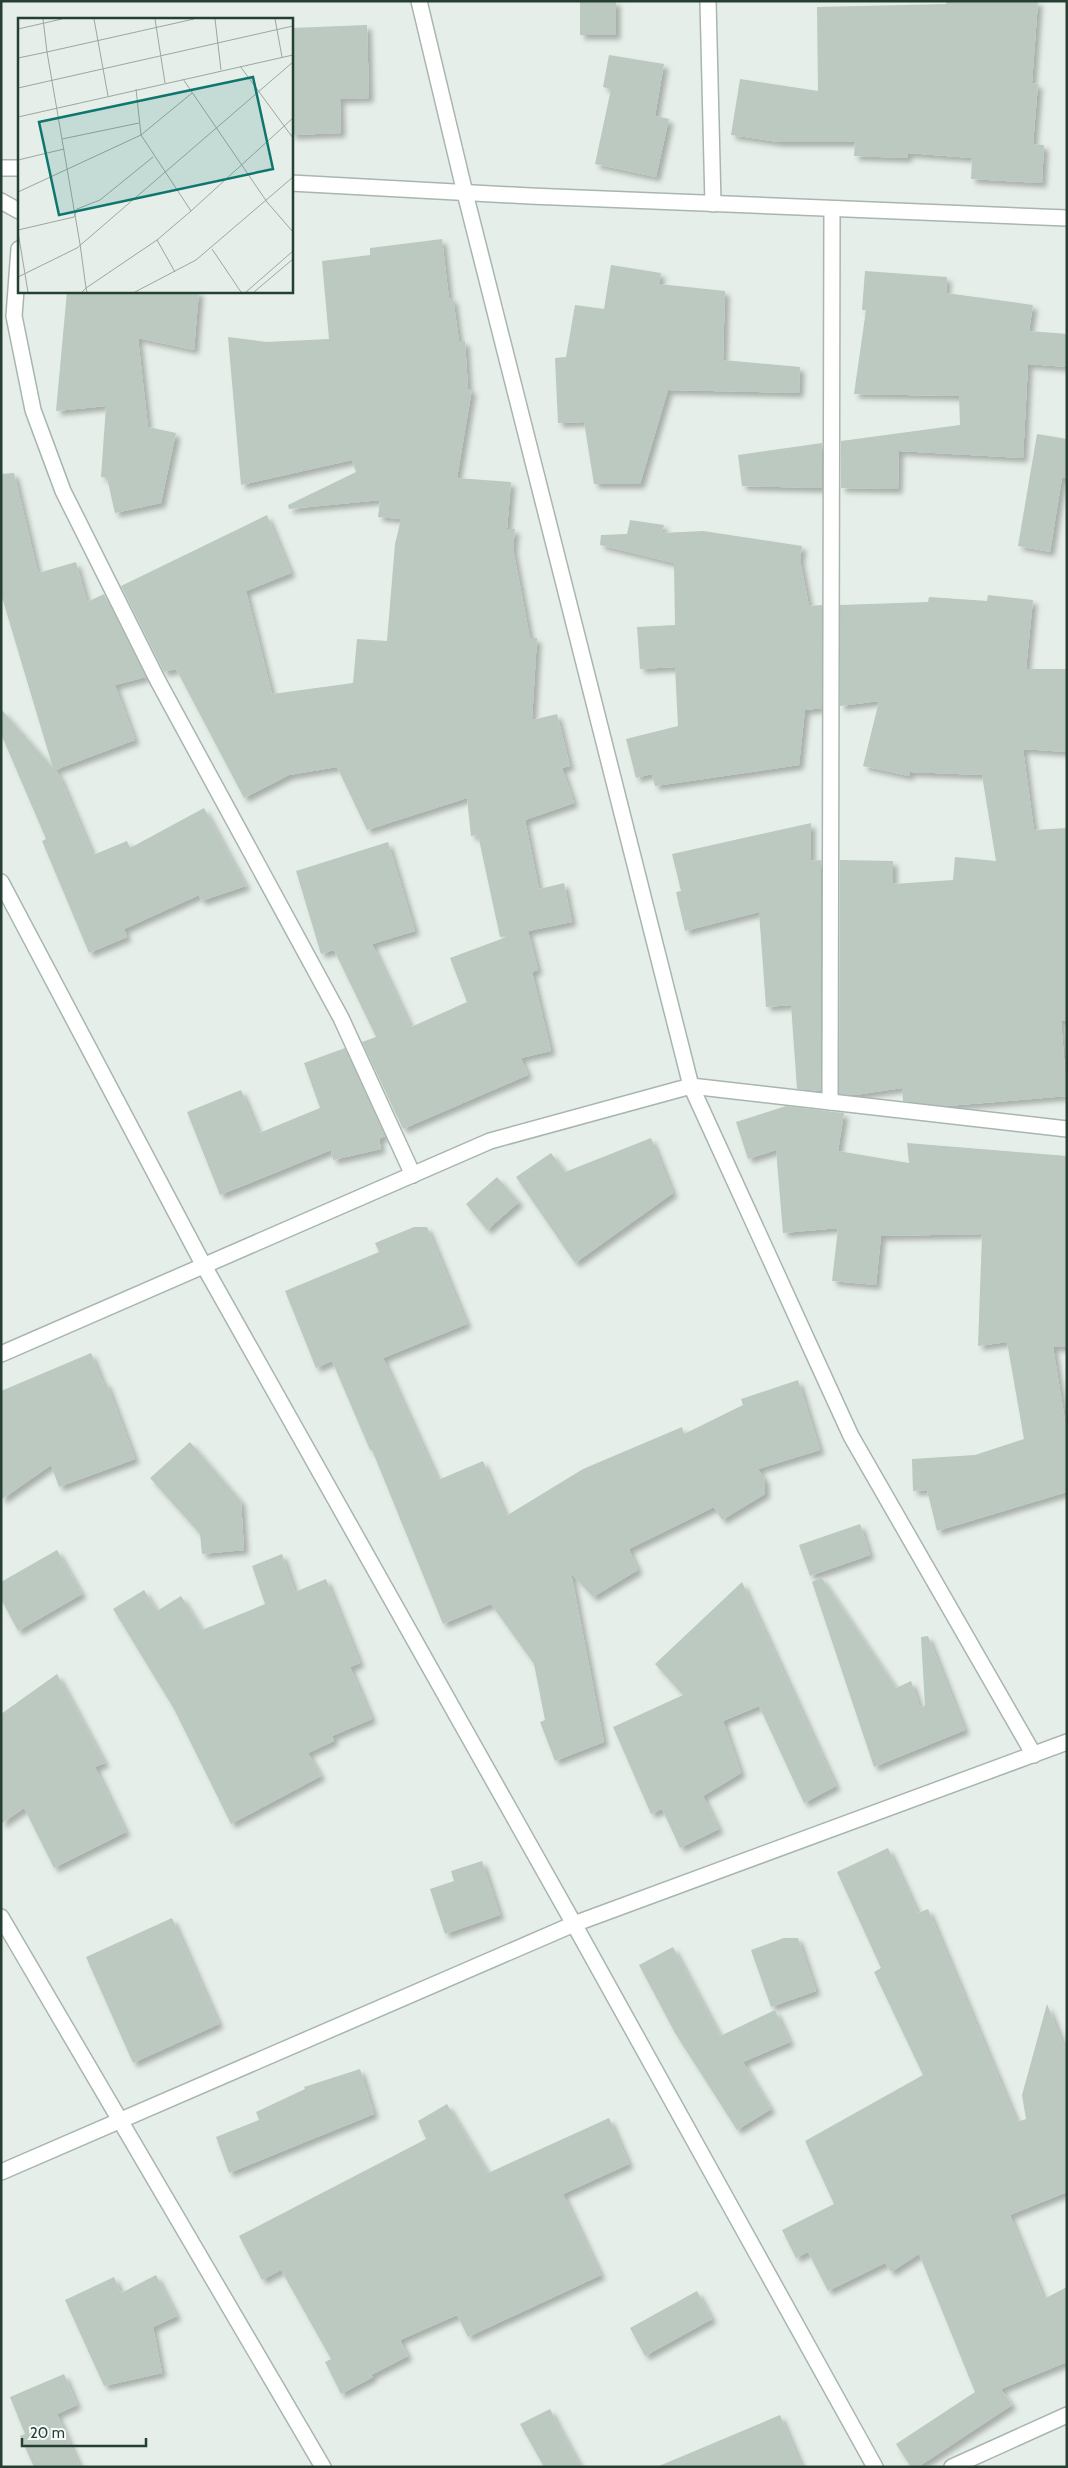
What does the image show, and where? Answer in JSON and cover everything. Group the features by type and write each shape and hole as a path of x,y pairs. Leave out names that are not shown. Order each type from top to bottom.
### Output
{"street":[{"path":"419,1 465,193 691,1086 851,1436 1034,1755"},
{"path":"708,1 713,204"},
{"path":"1,168 18,168"},
{"path":"292,183 465,193 1067,218"},
{"path":"1,201 18,210"},
{"path":"830,1102 832,209"},
{"path":"18,262 14,316 34,410 63,490 158,681 341,1018 413,1175"},
{"path":"1,882 204,1266 574,1924 874,2467"},
{"path":"1,1354 490,1141 691,1086 1067,1129"},
{"path":"1,2172 574,1924 1067,1742"},
{"path":"1,1917 122,2120 323,2467"},
{"path":"952,2467 1067,2415"}],"building":[{"path":"580,1 616,1 616,35 580,35"},
{"path":"947,1 1038,1 1032,83 1038,84 1033,144 1044,145 1042,183 971,179 972,158 908,153 907,158 854,156 855,142 779,142 731,135 740,79 818,91 817,7 946,4"},
{"path":"367,25 369,98 340,99 341,133 292,135 292,28"},
{"path":"609,55 664,64 655,116 669,119 656,177 595,164 611,89 603,87"},
{"path":"442,239 449,299 453,298 459,341 465,341 468,389 472,389 457,478 511,482 507,529 515,529 513,549 530,638 537,638 532,720 557,714 570,766 562,768 574,803 525,820 539,889 564,883 572,922 528,931 538,970 532,972 551,1051 521,1058 528,1075 403,1129 362,1042 376,1037 334,950 321,954 296,871 388,842 415,931 372,944 411,1027 467,1002 450,958 512,935 500,937 478,835 471,836 467,798 367,830 337,767 289,775 244,798 176,669 164,672 121,586 267,515 291,573 246,591 272,694 353,683 357,639 387,641 395,544 401,519 378,517 380,500 289,509 288,505 356,472 352,460 241,485 228,337 266,342 329,339 322,261 370,255 370,248"},
{"path":"611,265 661,273 659,284 725,291 723,360 800,367 799,393 668,390 640,484 594,484 584,422 558,423 555,358 566,357 575,305 604,309"},
{"path":"865,271 947,277 946,293 1033,305 1029,331 1067,334 1067,367 1028,364 1023,458 899,451 898,489 841,488 841,441 960,425 959,396 854,394 866,310 862,310"},
{"path":"67,292 199,292 194,350 138,338 148,427 176,433 161,503 115,513 107,478 101,477 106,406 56,411"},
{"path":"1037,434 1067,439 1067,478 1062,478 1050,552 1018,546"},
{"path":"822,443 822,488 742,486 738,455"},
{"path":"14,473 38,573 76,562 87,602 104,594 146,677 115,685 135,740 55,770 59,775 93,855 127,841 130,848 204,808 246,886 201,901 199,895 124,929 127,937 89,953 42,841 46,839 1,734 1,709 53,768 1,594 1,474"},
{"path":"630,520 664,525 662,533 703,531 802,546 800,560 809,606 822,605 822,708 805,710 799,765 655,786 652,774 636,778 626,739 678,726 675,667 640,669 637,627 675,625 674,563 600,545 601,535 627,534"},
{"path":"988,595 1033,600 1026,669 1067,669 1067,752 1023,749 1034,830 1067,828 1067,1021 1061,1020 1067,1096 947,1106 903,1101 902,1088 855,1095 839,1094 840,860 893,861 893,884 953,880 955,857 996,861 982,775 910,772 909,776 863,766 879,701 840,706 840,605 928,602 929,597 987,601"},
{"path":"811,823 811,861 821,860 821,1091 797,1089 791,1005 766,1007 759,912 685,931 676,892 681,891 672,854"},
{"path":"345,1048 385,1136 379,1139 381,1149 333,1160 331,1150 220,1195 187,1112 241,1090 259,1133 320,1108 304,1063"},
{"path":"786,1106 844,1113 838,1151 909,1163 907,1143 1067,1156 1067,1347 1053,1347 1067,1433 1067,1492 937,1531 927,1490 913,1491 912,1459 975,1455 1024,1439 1007,1342 978,1346 982,1234 881,1236 876,1285 832,1281 838,1228 783,1233 776,1150 748,1159 736,1122"},
{"path":"651,1138 673,1193 575,1263 516,1177 551,1153 565,1172"},
{"path":"497,1177 519,1202 487,1230 466,1204"},
{"path":"414,1227 427,1227 467,1324 383,1358 438,1480 483,1461 506,1516 583,1469 682,1427 684,1434 743,1405 741,1399 798,1380 820,1450 758,1469 765,1480 765,1494 722,1520 714,1507 629,1549 638,1570 593,1597 571,1573 604,1742 555,1761 540,1722 545,1720 534,1664 491,1604 443,1624 372,1450 370,1450 332,1361 316,1368 285,1291 379,1252 375,1243"},
{"path":"91,1353 103,1383 106,1382 135,1459 59,1487 51,1465 1,1500 1,1391"},
{"path":"190,1442 241,1501 244,1550 202,1554 200,1534 150,1478"},
{"path":"860,1524 870,1555 810,1576 799,1545"},
{"path":"57,1550 82,1594 18,1631 1,1599 1,1582"},
{"path":"282,1554 295,1592 326,1579 360,1663 350,1667 372,1719 332,1736 334,1741 308,1753 321,1776 231,1824 174,1709 113,1609 144,1590 157,1611 181,1596 202,1630 265,1604 252,1566"},
{"path":"821,1577 896,1688 911,1681 920,1707 925,1706 921,1637 928,1636 965,1730 874,1767 812,1582"},
{"path":"742,1582 836,1786 804,1803 759,1706 723,1721 741,1773 703,1796 719,1829 680,1848 662,1809 651,1814 613,1727 683,1695 655,1664"},
{"path":"57,1674 105,1763 95,1767 126,1832 54,1868 24,1808 1,1824 1,1714"},
{"path":"888,1848 918,1913 928,1909 1017,2122 1026,2119 1022,2095 1047,2004 1067,2054 1067,2192 1010,2215 1044,2299 1067,2287 1067,2362 1001,2389 1012,2405 918,2467 911,2467 896,2444 975,2392 919,2254 891,2272 885,2263 828,2291 808,2252 796,2258 782,2230 834,2204 805,2141 923,2075 874,1972 881,1968 837,1872"},
{"path":"482,1861 500,1915 445,1934 430,1889 454,1881 451,1871"},
{"path":"172,1918 219,2024 133,2063 86,1957"},
{"path":"784,1938 798,1938 816,1991 771,2007 751,1950"},
{"path":"673,1947 720,2036 775,2010 790,2042 743,2062 771,2109 737,2130 675,2033 639,1965"},
{"path":"360,2069 374,2114 229,2173 216,2137 259,2120 256,2112 305,2089 304,2087"},
{"path":"447,2104 488,2173 609,2118 629,2164 563,2194 601,2275 468,2337 457,2315 400,2340 408,2356 371,2375 373,2377 341,2394 325,2362 331,2359 281,2270 262,2280 239,2236 426,2139 418,2121"},
{"path":"156,2275 177,2316 153,2327 162,2373 104,2386 65,2300 114,2277 121,2293"},
{"path":"697,2291 712,2319 645,2356 630,2328"},
{"path":"64,2374 77,2405 57,2414 80,2467 34,2467 20,2436 25,2434 10,2397"},
{"path":"550,2409 581,2467 544,2467 520,2424"},
{"path":"780,2415 802,2467 659,2467 659,2466"}]}
